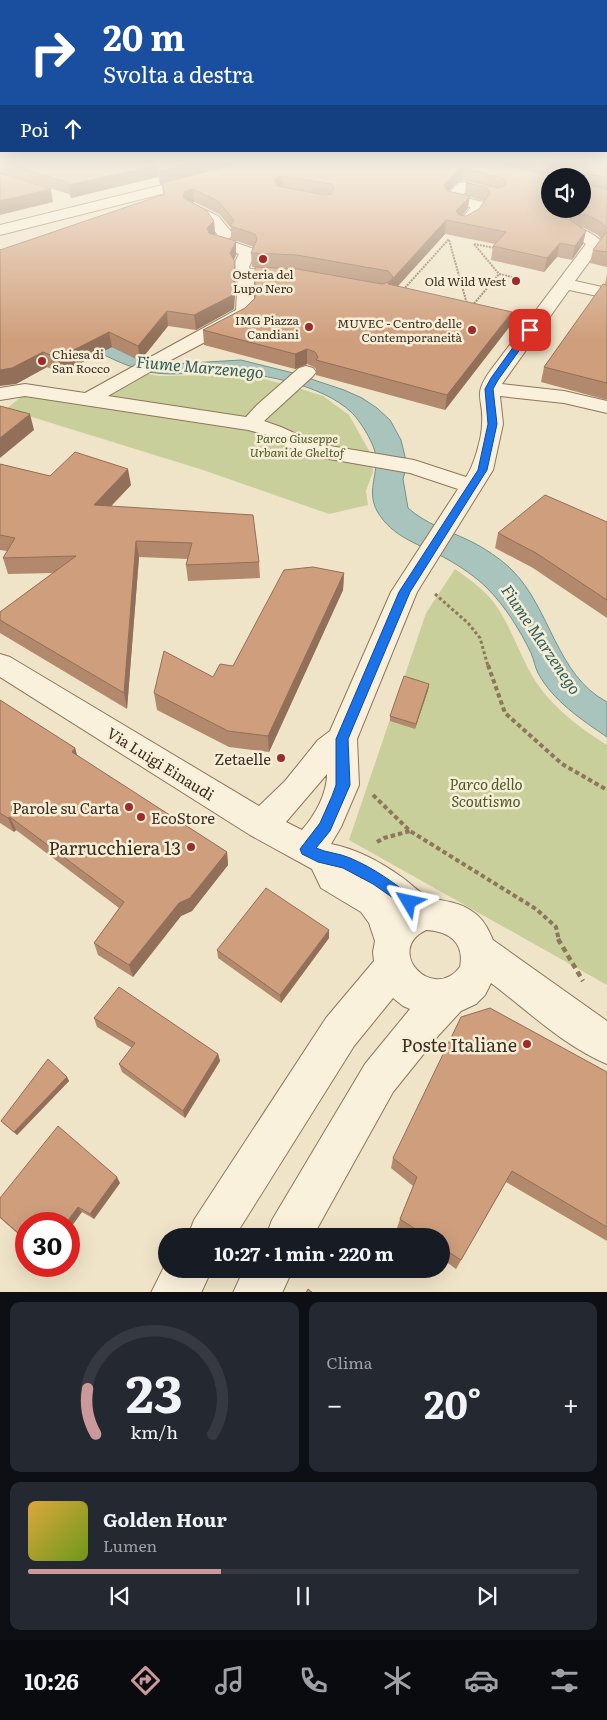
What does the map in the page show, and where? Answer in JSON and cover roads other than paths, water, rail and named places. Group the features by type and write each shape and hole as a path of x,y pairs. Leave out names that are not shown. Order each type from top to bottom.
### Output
{"street":[{"path":"0,230 47,218"},
{"path":"212,218 225,234 218,242 248,252 240,268 246,274 307,277"},
{"path":"464,224 470,218"},
{"path":"315,854 343,785 342,739 404,592 472,485 493,424 489,389 594,243 576,232"},
{"path":"89,399 164,356 239,317 245,310 246,274"},
{"path":"563,284 607,293"},
{"path":"251,424 264,409 306,372"},
{"path":"489,389 564,397 607,407"},
{"path":"0,394 25,390 251,424 326,452 414,467 472,485"},
{"name":"Via Luigi Einaudi","path":"0,664 262,825 315,854 345,862 378,880 424,914"},
{"path":"262,825 296,790 329,749 342,739"},
{"name":"Via Luigi Einaudi","path":"315,854 334,877 373,901 380,909 384,915 392,953"},
{"path":"215,1228 340,1032 373,993 404,922 413,916 424,914 438,914 453,918 465,927 474,938 480,952 480,967 474,982 463,992 448,998 434,998 408,988 399,978 392,953"},
{"path":"480,952 579,1026 607,1044"},
{"path":"293,1228 379,1078 418,1029 448,998"},
{"path":"174,1292 183,1278"},
{"path":"256,1292 265,1278"}],"water":[{"name":"Fiume Marzenego","path":"0,284 100,341 136,358 174,364 241,360 293,373 344,390 362,398 377,408 390,420 401,440 407,465 403,479 408,508 429,523 480,546 512,570 536,603 565,659 576,675 590,690 607,702 607,737 569,709 544,683 517,627 506,610 487,588 452,562 408,540 383,520 377,511 373,497 376,458 373,447 359,421 338,402 306,387 268,377 231,372 162,374 145,371 105,356 51,322"}],"place":[{"name":"Osteria del Lupo Nero","path":"263,259"},
{"name":"Old Wild West","path":"516,281"},
{"name":"IMG Piazza Candiani","path":"309,327"},
{"name":"MUVEC - Centro delle Contemporaneità","path":"472,330"},
{"name":"Chiesa di San Rocco","path":"42,361"},
{"name":"Zetaelle","path":"281,758"},
{"name":"Parole su Carta","path":"129,807"},
{"name":"EcoStore","path":"141,817"},
{"name":"Parrucchiera 13","path":"191,847"},
{"name":"Poste Italiane","path":"527,1044"}],"park label":[{"name":"Parco Giuseppe Urbani de Gheltof","path":"297,445"},
{"name":"Parco dello Scoutismo","path":"486,792"}]}
